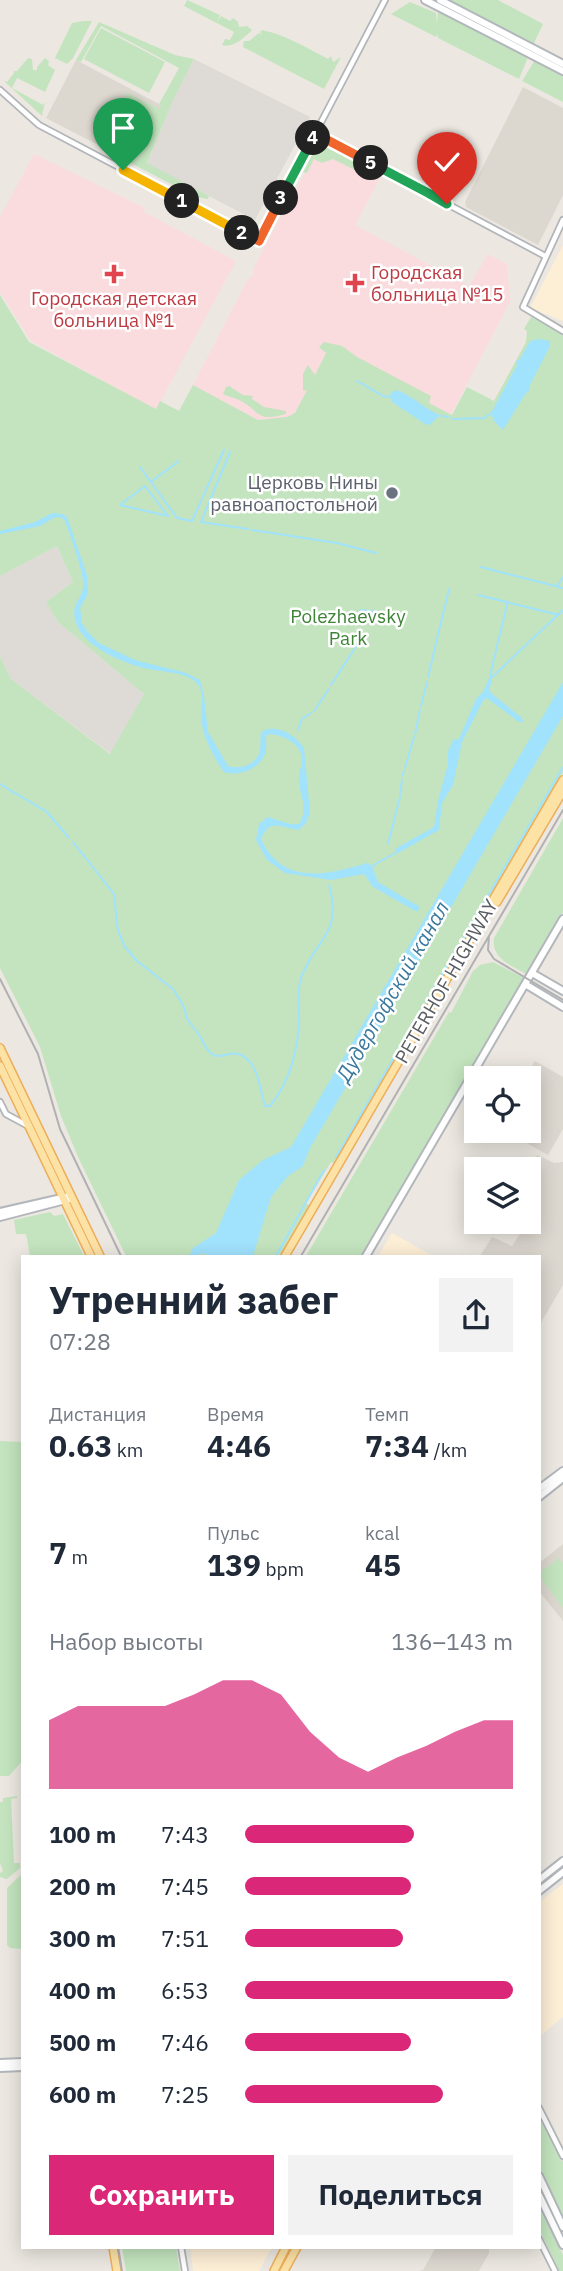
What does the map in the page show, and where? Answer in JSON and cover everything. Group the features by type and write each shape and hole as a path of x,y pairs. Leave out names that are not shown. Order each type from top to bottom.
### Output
{"main road":[{"name":"PETERHOF HIGHWAY","path":"286,1255 563,780"},
{"path":"292,1255 563,791"},
{"path":"0,1048 92,1255"},
{"path":"0,1066 67,1199 99,1255"},
{"path":"110,2249 114,2271"},
{"path":"274,2271 285,2249"},
{"path":"284,2271 296,2249"}],"street":[{"path":"0,90 38,125 259,241 386,0"},
{"path":"425,0 563,71"},
{"path":"440,0 563,64"},
{"path":"316,134 545,256"},
{"path":"563,220 523,307 563,331"},
{"path":"367,1255 563,919"},
{"path":"532,973 563,991"},
{"path":"525,984 563,1007"},
{"path":"0,1102 6,1114 30,1127"},
{"path":"0,1214 67,1199"},
{"path":"541,1488 563,1471"},
{"path":"541,1495 563,1478"},
{"path":"541,1878 563,1861"},
{"path":"541,1889 563,1872"},
{"path":"0,2066 21,2065"},
{"path":"541,2112 563,2156"},
{"path":"541,2180 563,2227"},
{"path":"541,2199 563,2245"},
{"path":"541,2243 555,2271"},
{"path":"181,2249 185,2271"}],"shaded area":[{"path":"194,59 310,117 255,220 147,164 173,99"},
{"path":"76,60 161,105 131,162 46,118"},
{"path":"523,87 563,108 563,195 538,245 466,207 465,202"},
{"name":"Городская больница №15","path":"325,150 380,178 355,225 469,286 488,254 507,264 510,302 452,413 447,413 331,351 296,413 288,417 258,420 193,385 248,279 254,275 254,267 316,153"},
{"name":"Городская детская больница №1","path":"34,154 145,208 144,212 236,261 156,410 31,341 0,292 0,217"},
{"path":"563,245 563,321 530,308"},
{"path":"57,546 73,582 46,602 58,622 144,694 111,754 11,679 0,656 0,576"},
{"path":"535,1061 563,1077 563,1129 548,1155 527,1143 541,1143 541,1066 532,1066"},
{"path":"537,1155 554,1163 563,1162 563,1285 541,1323 541,1255 481,1255 492,1237 512,1246 520,1234 541,1234 541,1157 536,1157"},
{"path":"392,1233 431,1255 379,1255"},
{"path":"563,1544 563,1621 541,1594 541,1561"},
{"path":"563,1884 563,2017 541,2035 541,1900"},
{"path":"190,2249 271,2249 259,2271 193,2271"},
{"path":"435,2249 489,2249 479,2271 418,2271 423,2270"}],"green space":[{"path":"187,0 220,15 217,22 221,16 230,21 233,18 239,27 247,26 252,30 234,44 222,45 225,39 230,40 234,32 184,6"},
{"path":"446,0 498,0 543,24 533,45"},
{"path":"410,2 436,13 437,23 440,11 528,57 519,79 438,38 437,34 436,37 391,14"},
{"path":"92,21 73,58 67,64 55,58 72,23"},
{"path":"99,22 175,55 194,59 173,100 147,163 209,196 208,199 196,197 98,146 109,149 115,137 107,133 127,93 159,109 159,104 179,68 101,26 81,62 76,60"},
{"path":"101,28 165,62 149,93 84,59"},
{"path":"262,30 288,38 328,59 331,56 333,62 341,57 324,89 243,47 244,41 249,41 259,33 262,35"},
{"path":"28,58 32,59 33,70 37,70 45,58 49,61 48,65 55,70 57,66 45,92 17,78 12,88 43,105 45,102 42,116 4,81 7,82"},
{"path":"535,60 563,75 563,102 522,81"},
{"path":"322,144 332,146 375,169 371,178 333,159 322,163 314,159 307,173 303,172 314,151 327,148"},
{"name":"Polezhaevsky Park","path":"0,295 29,342 156,409 160,401 179,411 193,385 258,420 287,417 295,413 307,390 303,391 303,374 308,365 315,375 326,353 319,347 324,342 342,346 357,357 431,396 429,403 452,415 467,387 494,401 526,342 527,331 524,329 531,317 557,329 563,336 563,773 335,1164 331,1162 306,1203 309,1205 306,1215 283,1255 126,1255 78,1157 61,1116 40,1047 0,968 0,656 11,679 110,754 144,694 58,622 46,602 73,582 57,546 0,576"},
{"path":"229,386 243,395 253,396 252,399 264,407 286,411 286,414 263,416 239,400 223,394"},
{"path":"563,818 563,912 526,974 499,956 494,938"},
{"path":"493,962 524,978 473,1066 464,1066 464,1081 363,1255 307,1255 449,1012 451,1013 473,971 480,965"},
{"path":"50,1212 54,1216 63,1214 84,1255 30,1255 26,1234 16,1234 14,1220"},
{"path":"0,1441 21,1442 21,1762 9,1776 0,1776"},
{"path":"559,1558 563,1564 563,1608 541,1579 541,1572"},
{"path":"17,1796 11,1799 14,1863 20,1863 20,1868 7,1879 0,1877 3,1871 0,1863 0,1802 3,1802 3,1798"},
{"path":"21,1875 21,1949 7,1945 7,1888"},
{"path":"541,2116 563,2162 563,2218 541,2171"},
{"path":"541,2209 563,2255 563,2271 559,2271 541,2233"},
{"path":"122,2249 176,2249 180,2271 126,2271"}],"water":[{"path":"530,341 550,341 549,348 530,390 503,430 494,421 491,413 517,365 516,361 520,359"},
{"path":"395,390 442,416 430,425 425,424 392,402 390,394"},
{"path":"52,513 67,517 87,575 88,594 80,608 82,623 87,631 99,643 135,660 186,673 200,680 208,732 228,766 243,766 256,759 260,750 261,732 267,730 285,732 304,748 310,813 299,830 272,826 264,832 261,839 270,854 281,864 307,873 337,871 367,863 372,866 378,882 420,907 417,912 373,887 364,874 331,880 285,873 267,860 256,840 259,824 268,817 290,824 299,824 302,818 304,808 299,778 302,759 298,748 285,738 269,734 266,736 265,754 258,764 242,772 224,772 203,730 202,695 195,681 182,675 127,663 92,644 80,631 74,614 82,593 83,581 64,519 53,518 40,526 0,534 0,531 35,522"},
{"path":"490,676 491,693 522,718 523,722 484,699 462,742 453,785 442,803 439,830 398,853 395,849 434,827 448,764 448,751 453,740 459,739 476,699 483,692"},
{"name":"Дудергофский канал","path":"563,682 563,716 310,1148 303,1166 288,1176 271,1197 253,1255 190,1255 193,1248 216,1233 239,1180 263,1160 291,1147"}],"waterway":[{"path":"357,381 383,396 390,397"},
{"path":"453,419 484,418 491,413"},
{"path":"442,416 448,417"},
{"path":"140,467 177,518 192,521 224,450"},
{"path":"230,452 201,522 248,529"},
{"path":"152,481 179,461"},
{"path":"145,486 168,516 120,505 145,486"},
{"path":"252,530 337,543 376,553"},
{"path":"481,567 563,588"},
{"path":"558,585 563,577"},
{"path":"428,677 449,589"},
{"path":"478,595 559,615"},
{"path":"490,676 507,604"},
{"path":"360,610 404,615"},
{"path":"491,678 563,610"},
{"path":"331,685 357,645"},
{"path":"421,706 427,682"},
{"path":"314,711 329,689"},
{"path":"415,734 420,710"},
{"path":"298,730 302,719 311,713"},
{"path":"405,768 414,737"},
{"path":"336,1157 563,767"},
{"path":"402,776 404,771"},
{"path":"400,794 402,780"},
{"path":"0,784 47,812 69,838"},
{"path":"388,844 400,797"},
{"path":"73,842 114,894 118,931 125,947 137,961 173,989 183,1005 187,1019 200,1036"},
{"path":"370,867 397,852"},
{"path":"201,1038 212,1054 239,1054 246,1058 256,1074 265,1106 270,1106 283,1086 295,1052 301,978 330,926 332,902 329,885"},
{"path":"277,1255 324,1170"}],"tram line":[{"path":"302,1255 563,810"},
{"path":"489,936 488,950 494,959 563,1000"},
{"path":"0,979 38,1054 60,1129 121,1255"},
{"path":"118,2249 122,2271"}],"place":[{"name":"Городская детская больница №1","path":"114,274"},
{"name":"Городская больница №15","path":"355,283"},
{"name":"Церковь Нины равноапостольной","path":"392,493"}],"route":[{"path":"123,170 259,241 316,134 447,204"}]}
